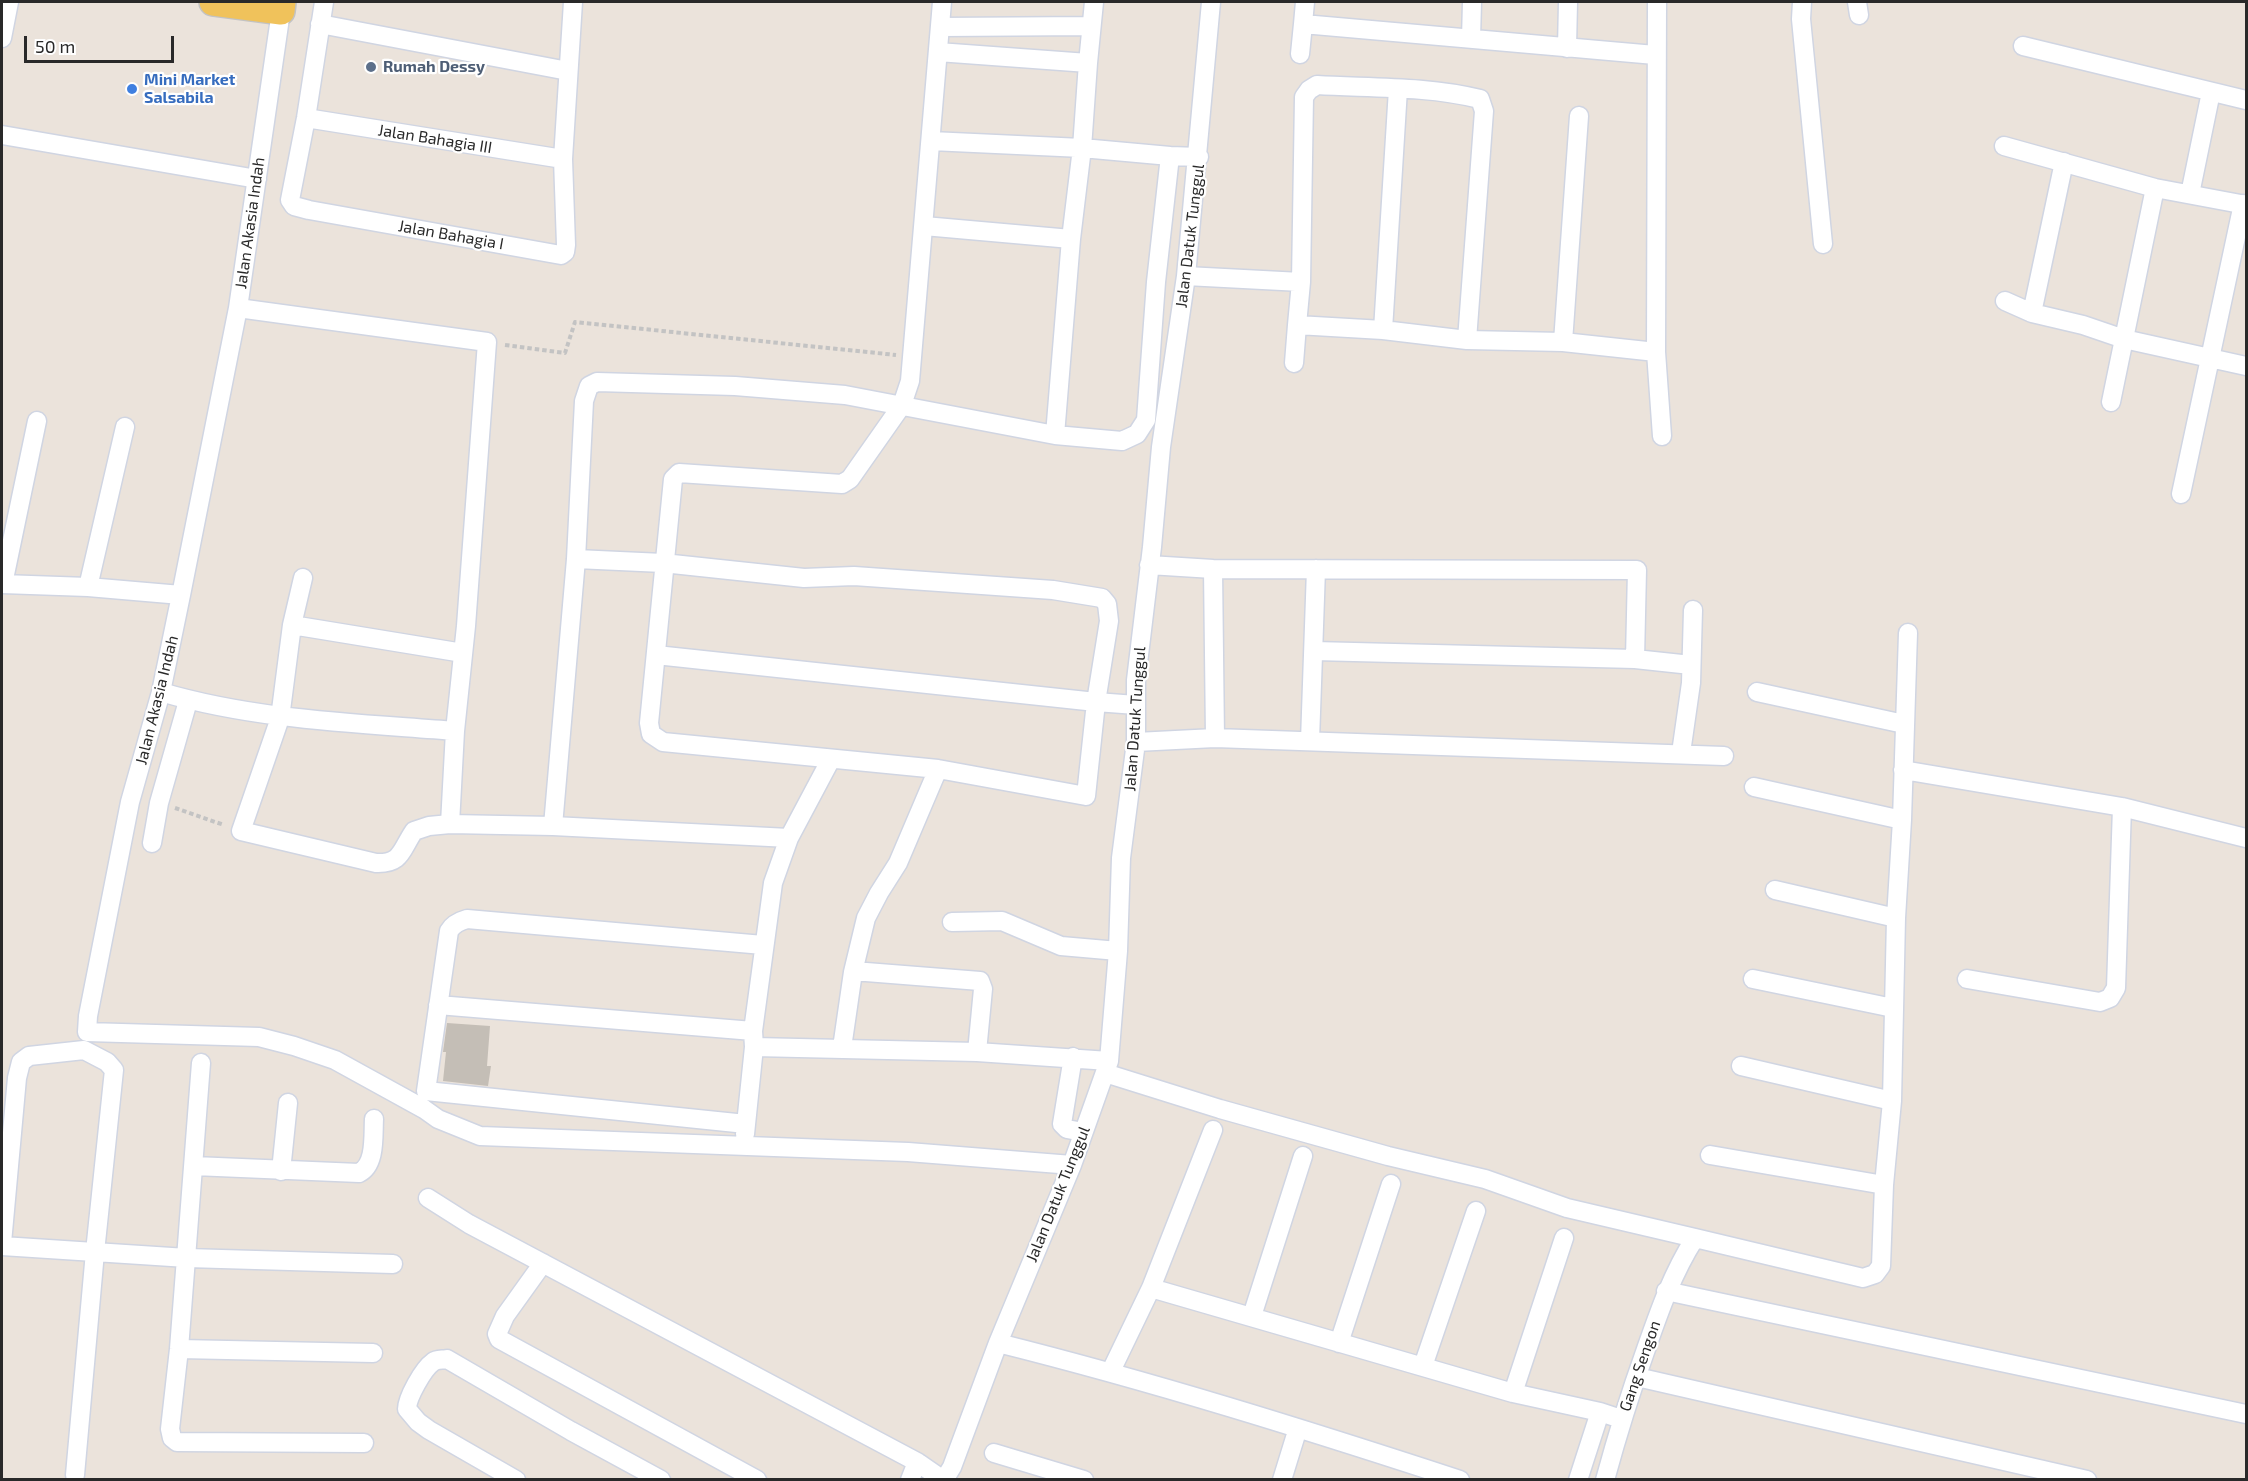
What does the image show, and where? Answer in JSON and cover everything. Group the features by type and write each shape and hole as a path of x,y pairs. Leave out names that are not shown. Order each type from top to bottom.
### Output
{"main road":[{"path":"213,2 282,6"}],"street":[{"path":"2,38 9,2"},
{"name":"Jalan Bahagia I","path":"324,2 306,118 290,200 294,206 561,255 565,252 566,245 563,159 573,2"},
{"path":"576,559 663,563 804,578 854,576 1053,590 1102,598 1107,604 1109,621 1096,702 1086,796 938,769 663,742 651,734 649,723 663,563 673,478 679,473 842,484 850,479 902,405 910,381 942,2"},
{"path":"1055,435 1094,2"},
{"name":"Jalan Datuk Tunggul","path":"944,1479 952,1467 998,1343 1072,1165 1107,1067 1118,951 1121,858 1136,742 1136,680 1161,447 1186,276 1199,157 1211,2"},
{"path":"1300,54 1305,2"},
{"path":"1471,39 1472,2"},
{"path":"1567,48 1568,2"},
{"path":"1657,2 1655,55 1656,352 1662,436"},
{"path":"1802,2 1801,19 1823,244"},
{"name":"Jalan Akasia Indah","path":"84,1050 88,1016 130,802 161,692 238,308 282,6"},
{"path":"320,24 568,71"},
{"path":"1303,24 1655,55"},
{"path":"941,27 1091,26"},
{"path":"2023,46 2247,100"},
{"path":"938,52 1088,63"},
{"path":"1294,363 1301,282 1304,97 1317,85 1462,94 1480,99 1484,111 1467,340"},
{"path":"1383,330 1398,89"},
{"path":"2190,194 2211,92"},
{"path":"1563,342 1579,116"},
{"name":"Jalan Bahagia III","path":"306,118 563,159"},
{"path":"2,135 257,179"},
{"path":"931,141 1082,148 1199,157"},
{"path":"2004,146 2155,188 2245,204 2181,494"},
{"path":"553,826 576,559 584,401 589,386 597,382 735,386 845,395 1055,435 1122,441 1137,434 1146,420 1156,282 1170,156"},
{"path":"2032,313 2064,162"},
{"path":"2110,402 2155,188"},
{"path":"924,226 1071,239"},
{"path":"1186,276 1301,282"},
{"path":"2005,301 2032,313 2083,325 2124,339 2247,366"},
{"path":"238,308 487,342 455,730 450,824"},
{"path":"1297,325 1383,330 1467,340 1563,342 1656,352"},
{"path":"37,421 2,584 88,587 181,595"},
{"path":"88,587 125,427"},
{"path":"1149,565 1213,569 1637,570 1635,659"},
{"path":"1213,569 1215,738"},
{"path":"1310,741 1316,569"},
{"path":"303,578 292,625 280,718 241,831 376,863 389,864 398,858 414,831 429,826 450,824 553,826 789,838"},
{"path":"1681,753 1691,665 1693,610"},
{"path":"292,625 463,653"},
{"path":"438,1005 842,1048 1073,1057 1107,1067 1220,1109 1388,1156 1485,1179 1568,1208 1863,1278 1875,1274 1881,1266 1884,1185 1892,1101 1896,918 1902,820 1908,633"},
{"path":"1314,651 1635,659 1691,665"},
{"path":"656,655 1136,705"},
{"path":"161,692 188,700 280,718 455,730"},
{"path":"1757,692 1904,724"},
{"path":"152,843 159,802 188,700"},
{"path":"1136,742 1215,738 1724,756"},
{"path":"743,1147 763,945 773,883 789,838 831,759"},
{"path":"842,1048 853,972 866,918 898,863 938,769"},
{"path":"1903,770 2122,807 2247,838"},
{"path":"1754,787 1902,820"},
{"path":"1967,979 2100,1002 2110,998 2116,988 2122,807"},
{"path":"1774,890 1896,918"},
{"path":"746,1124 426,1092 449,931 460,921 467,919 763,945"},
{"path":"952,922 1002,921 1061,946 1118,951"},
{"path":"853,972 980,981 983,989 976,1052"},
{"path":"1753,979 1893,1008"},
{"path":"87,1032 259,1037 335,1060 438,1119 480,1136 908,1152 1072,1165"},
{"path":"75,1475 95,1252 114,1070 106,1062 84,1050 29,1056 21,1062 17,1077 2,1245 95,1252 187,1258 393,1264"},
{"path":"1073,1057 1062,1124 1067,1129 1083,1132"},
{"path":"201,1063 187,1258 170,1429 172,1438 177,1442 364,1443"},
{"path":"1741,1066 1892,1101"},
{"path":"281,1171 288,1103"},
{"path":"194,1166 358,1173 364,1171 371,1159 374,1119"},
{"path":"1111,1371 1151,1288 1213,1130"},
{"path":"1710,1155 1884,1185"},
{"path":"1252,1316 1303,1156"},
{"path":"1339,1343 1391,1184"},
{"path":"428,1198 469,1224 917,1462 944,1479"},
{"path":"1423,1366 1476,1210"},
{"path":"1513,1393 1564,1238"},
{"name":"Gang Sengon","path":"1605,1479 1621,1419 1666,1291 1695,1238"},
{"path":"543,1263 505,1316 497,1334 499,1339 757,1479"},
{"path":"1151,1288 1513,1393 1600,1412 1621,1419"},
{"path":"1666,1291 2247,1414"},
{"path":"998,1343 1111,1371 1460,1479"},
{"path":"179,1349 373,1353"},
{"path":"516,1479 429,1430 407,1410 407,1400 429,1365 435,1360 447,1359 571,1431 661,1479"},
{"path":"1636,1377 2087,1479"},
{"path":"1578,1479 1600,1412"},
{"path":"1282,1479 1298,1428"},
{"path":"994,1453 1084,1479"},
{"path":"910,1479 917,1462"}],"path":[{"path":"487,342 565,353 575,322 912,356"},
{"path":"159,802 241,831"}],"building":[{"path":"447,1023 490,1026 487,1066 491,1066 488,1086 443,1081 446,1052 443,1052"}],"place":[{"name":"Rumah Dessy","path":"371,67"},
{"name":"Mini Market Salsabila","path":"132,89"}]}
